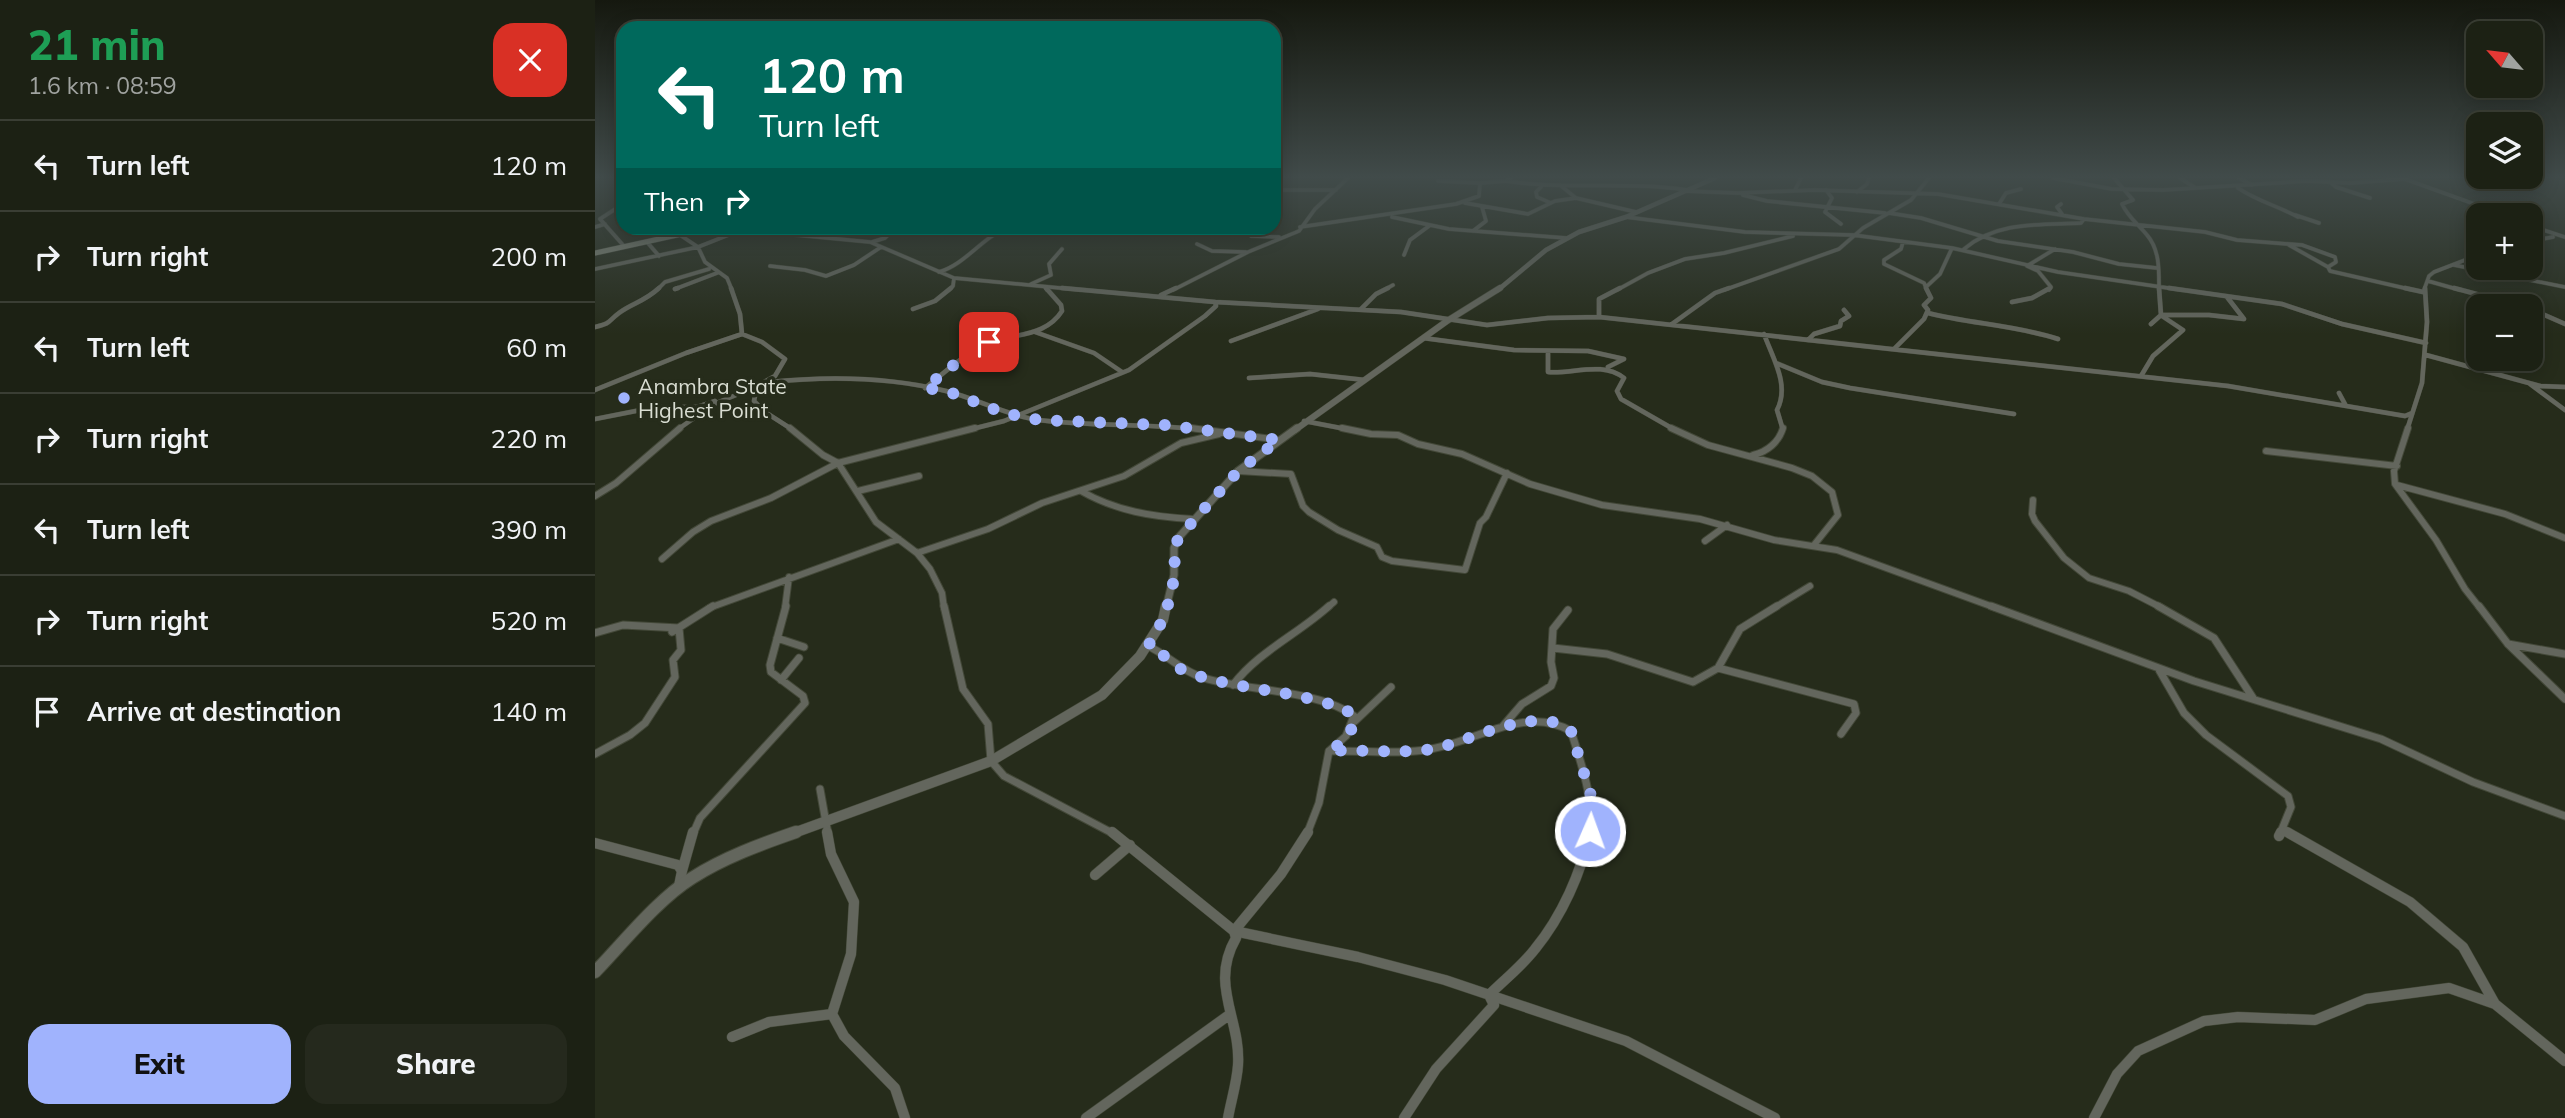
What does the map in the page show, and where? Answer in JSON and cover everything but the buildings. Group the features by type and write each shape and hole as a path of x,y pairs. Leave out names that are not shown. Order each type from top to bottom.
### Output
{"main road":[{"path":"595,253 680,235"}],"street":[{"path":"610,230 623,246"},
{"path":"1160,296 1295,230"},
{"path":"1404,255 1404,245 1408,239 1423,234 1426,230"},
{"path":"1460,230 1566,238"},
{"path":"668,898 692,878 723,861 826,820 991,761 1102,695 1148,646 1163,620 1174,575 1174,548 1193,519 1238,471 1304,421 1447,321 1510,282 1546,250 1566,238 1587,230"},
{"path":"1731,230 1853,235 1952,248 2027,266 2282,304 2342,324 2426,343"},
{"path":"1672,324 1715,293 1831,253 1849,243 1853,235 1860,230"},
{"path":"1962,230 2113,263 2157,268"},
{"path":"1962,250 1981,236 1997,230"},
{"path":"2140,230 2153,243 2161,315"},
{"path":"2187,230 2237,240 2311,247 2331,254 2336,262 2328,267"},
{"path":"2543,231 2565,237"},
{"path":"1599,317 1601,311 1598,301 1602,297 1649,273 1689,257 1724,253 1797,234"},
{"path":"680,235 698,247 702,261 727,278 737,310 743,319 742,334"},
{"path":"595,269 698,247 729,235"},
{"path":"795,235 870,242 881,240 887,235"},
{"path":"937,273 957,267 992,235"},
{"path":"1251,236 1284,237"},
{"path":"2543,239 2557,236"},
{"path":"647,242 659,256"},
{"path":"870,242 937,273 954,278 1215,302 1401,312 1447,321 1504,324 1548,318 1599,317 1672,324 2237,387 2406,418"},
{"path":"1903,242 1901,250 1884,260 1884,264 1927,285 1931,295 1924,304 1928,313"},
{"path":"2287,243 2335,273 2423,292"},
{"path":"1197,244 1212,251 1248,252"},
{"path":"769,266 805,270 826,276 854,265 881,247"},
{"path":"1927,285 1944,267 1952,248"},
{"path":"1030,285 1051,275 1049,264 1062,249"},
{"path":"2027,266 2055,249"},
{"path":"2466,259 2436,270 2429,276 2423,292 2427,309 2426,355 2422,383 2412,413 2406,418 2395,484 2436,540 2465,589 2508,644 2565,699"},
{"path":"2451,265 2565,287"},
{"path":"2012,302 2045,294 2051,287 2038,271 2027,266"},
{"path":"675,289 713,271"},
{"path":"595,327 611,323 619,313 646,300 660,284 713,271"},
{"path":"913,309 935,301 953,286 954,278"},
{"path":"2428,281 2476,294"},
{"path":"1361,309 1376,294 1393,285"},
{"path":"925,388 970,352 997,339 1048,328 1062,311 1058,301 1044,286"},
{"path":"2151,324 2161,315 2209,315 2243,319 2241,311 2227,297"},
{"path":"662,559 693,532 711,521 771,498 838,463 1021,415 1122,372 1147,358 1205,316 1216,306 1215,302"},
{"path":"1231,341 1322,308"},
{"path":"1808,340 1814,334 1840,326 1841,321 1849,316 1844,310"},
{"path":"1928,313 1967,323 2024,328 2058,339"},
{"path":"1894,349 1928,313"},
{"path":"2543,314 2565,324"},
{"path":"2141,376 2143,368 2167,341 2183,330 2161,315"},
{"path":"1034,332 1094,353 1122,372"},
{"path":"595,390 686,353 742,334 762,342 785,359 785,363 770,382"},
{"path":"1748,456 1756,455 1781,436 1781,420 1777,410 1784,392 1764,334"},
{"path":"1423,338 1524,351 1579,349 1608,353 1624,359 1605,368 1551,373 1546,370 1550,352"},
{"path":"2426,355 2529,383 2565,387"},
{"path":"1776,363 1822,382 2014,414"},
{"path":"1605,368 1623,376 1617,391 1627,403 1675,431 1748,456 1763,458"},
{"path":"1249,378 1310,374 1365,380"},
{"path":"595,419 656,407 697,407 770,382 834,377 947,391 1004,413 1073,423 1165,425 1279,440"},
{"path":"2529,383 2565,410"},
{"path":"757,386 754,401 759,408 804,437 828,460 838,463 876,522 917,554 930,569 941,593 963,689 988,724 991,761 1004,776 1106,827 1234,931 1358,957 1489,995 1626,1041 1775,1118"},
{"path":"2339,393 2346,407"},
{"path":"595,496 618,483 716,400"},
{"path":"1304,421 1371,434 1398,435 1417,444 1462,454 1530,484 1602,505 1727,525 1774,540 1837,550 2158,668 2381,739 2473,782 2565,816"},
{"path":"917,554 988,529 1042,503 1124,476 1181,443 1223,432"},
{"path":"2266,451 2397,466"},
{"path":"1756,455 1824,483 1834,496 1838,515 1814,545"},
{"path":"1238,471 1291,474 1303,506 1309,512 1338,530 1377,547 1382,557 1392,561 1465,570 1480,523 1486,517 1507,473"},
{"path":"857,491 919,476"},
{"path":"2395,484 2505,514 2565,538"},
{"path":"1081,491 1101,503 1121,510 1152,516 1193,519"},
{"path":"2033,500 2032,514 2035,521 2047,540 2071,565 2089,578 2129,591 2203,629 2225,653 2253,698"},
{"path":"1705,541 1727,525"},
{"path":"595,633 623,625 676,630 714,606 899,539"},
{"path":"595,972 680,884 700,818 805,703 803,696 771,672 770,665 789,594 789,577"},
{"path":"1553,648 1570,648 1627,658 1693,682 1718,668 1740,629 1810,586"},
{"path":"1233,685 1248,665 1305,628 1334,603"},
{"path":"1503,726 1522,705 1551,687 1554,678 1551,662 1553,629 1568,610"},
{"path":"595,754 630,735 645,723 675,677 673,660 681,650 676,630"},
{"path":"777,638 804,647"},
{"path":"2508,644 2565,654"},
{"path":"1148,646 1161,651 1173,665 1184,671 1233,685 1338,706 1354,716 1355,722"},
{"path":"781,680 799,658"},
{"path":"1718,668 1854,704 1856,713 1841,734"},
{"path":"2158,668 2184,713 2191,720 2288,796 2291,807 2280,833 2410,902 2430,916 2463,947 2495,1004"},
{"path":"1228,1118 1238,1064 1236,1037 1229,1015 1225,970 1228,952 1235,938 1234,931 1295,856 1317,812 1329,751 1339,745 1355,722 1391,687"},
{"path":"1329,751 1433,749 1503,726 1537,722 1564,724 1571,731 1592,799 1590,831 1579,867 1561,909 1535,949 1489,995"},
{"path":"820,789 831,854 853,902 851,954 832,1014 844,1036 895,1088 905,1118"},
{"path":"595,843 665,860 678,865 682,872"},
{"path":"1095,875 1130,845"},
{"path":"2094,1118 2096,1110 2127,1061 2139,1051 2204,1021 2238,1017 2315,1020 2366,999 2449,988 2495,1004 2565,1061"},
{"path":"1404,1118 1436,1069 1494,1005 1489,995"},
{"path":"732,1037 768,1022 832,1014"},
{"path":"1086,1118 1229,1015"}],"place":[{"name":"Anambra State Highest Point","path":"624,398"}],"route":[{"path":"989,342 970,352 925,388 947,391 1004,413 1039,420 1165,425 1279,440 1238,471 1179,537 1174,548 1174,575 1169,601 1163,620 1148,646 1161,651 1173,665 1198,676 1254,690 1312,699 1348,710 1354,716 1355,722 1339,745 1329,751 1433,749 1503,726 1537,722 1564,724 1571,731 1592,799 1590,831"}]}
